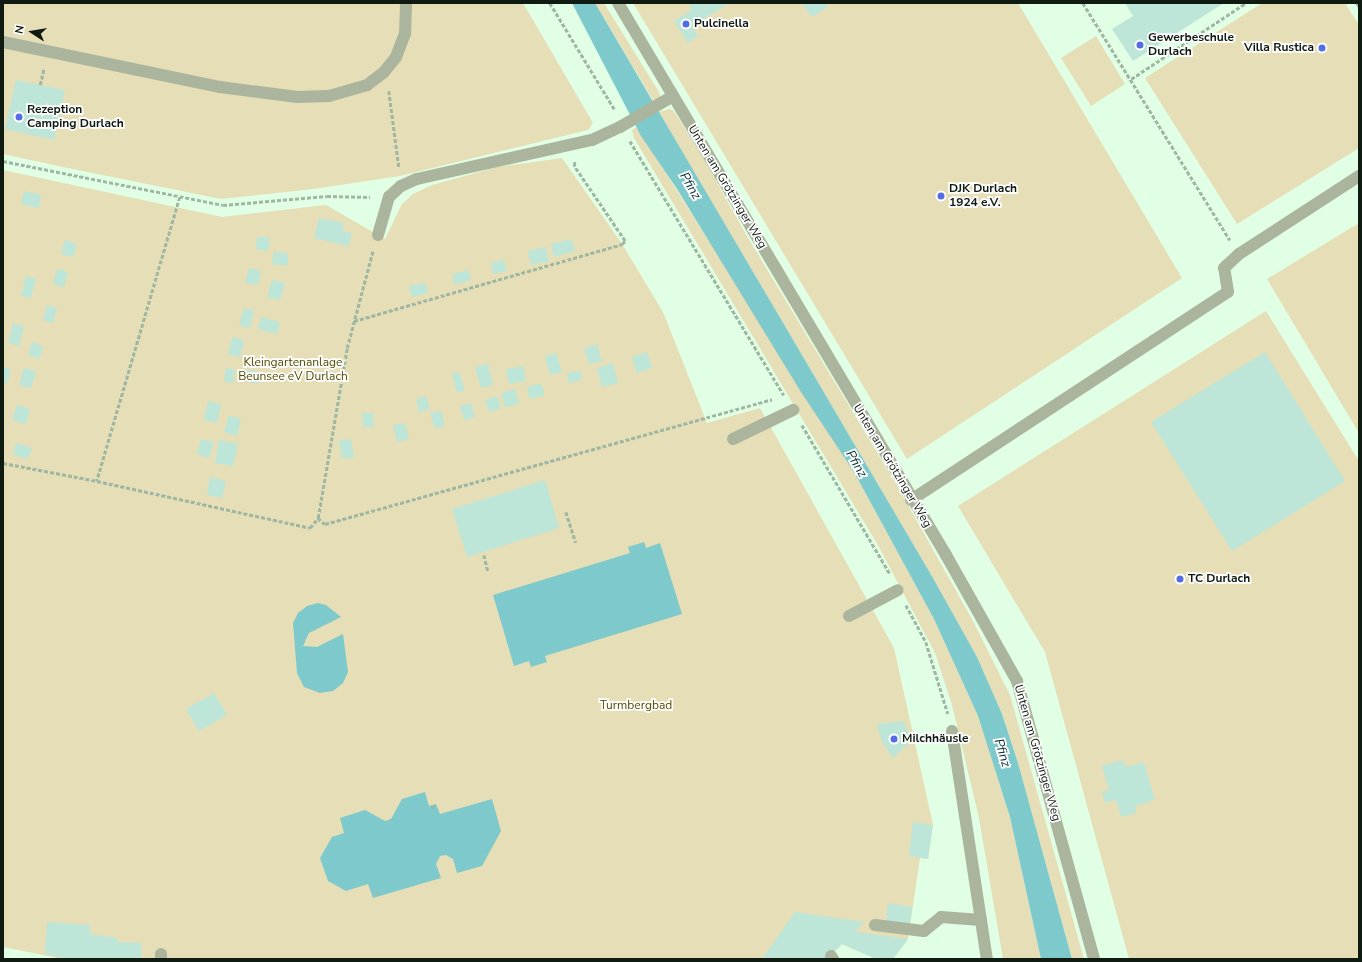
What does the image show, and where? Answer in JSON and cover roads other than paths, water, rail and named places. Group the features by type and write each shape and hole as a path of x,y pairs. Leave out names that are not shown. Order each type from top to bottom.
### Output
{"lane":[{"path":"3,42 220,87 297,97 329,96 367,85 384,72 396,58 405,34 406,3"},
{"name":"Unten am Grötzinger Weg","path":"618,3 911,500 946,555 1017,681 1094,959"},
{"path":"378,235 389,197 401,186 417,179 592,140 623,125 673,96"},
{"path":"911,500 1228,292 1224,268 1239,254 1359,176"},
{"path":"733,439 793,410"},
{"path":"849,616 898,590"},
{"path":"952,731 986,959"},
{"path":"875,925 924,931 941,917 981,920"}],"water":[{"name":"Pfinz","path":"572,3 595,3 933,578 977,657 1002,714 1018,763 1072,959 1041,959 1010,817 978,716 934,619 854,472 801,392 677,189 641,136"},
{"path":"644,542 646,548 660,543 682,614 545,656 547,662 531,667 529,661 514,666 493,595 630,553 628,547"},
{"path":"318,603 326,605 341,617 309,633 303,646 317,647 343,634 348,672 343,683 333,691 320,693 304,687 297,673 293,623 298,613 307,606"},
{"path":"425,792 429,806 436,804 440,814 492,799 501,831 482,866 457,873 453,859 446,855 440,856 436,864 441,878 373,898 368,884 346,891 328,881 320,858 332,837 344,833 340,818 365,810 385,821 391,819 402,799"}],"place":[{"name":"Pulcinella","path":"686,24"},
{"name":"Gewerbeschule Durlach","path":"1140,45"},
{"name":"Villa Rustica","path":"1322,48"},
{"name":"Rezeption Camping Durlach","path":"19,117"},
{"name":"DJK Durlach 1924 e.V.","path":"941,196"},
{"name":"TC Durlach","path":"1180,579"},
{"name":"Milchhäusle","path":"894,739"}],"park label":[{"name":"Kleingartenanlage Beunsee eV Durlach","path":"293,370"},
{"name":"Turmbergbad","path":"636,706"}]}
